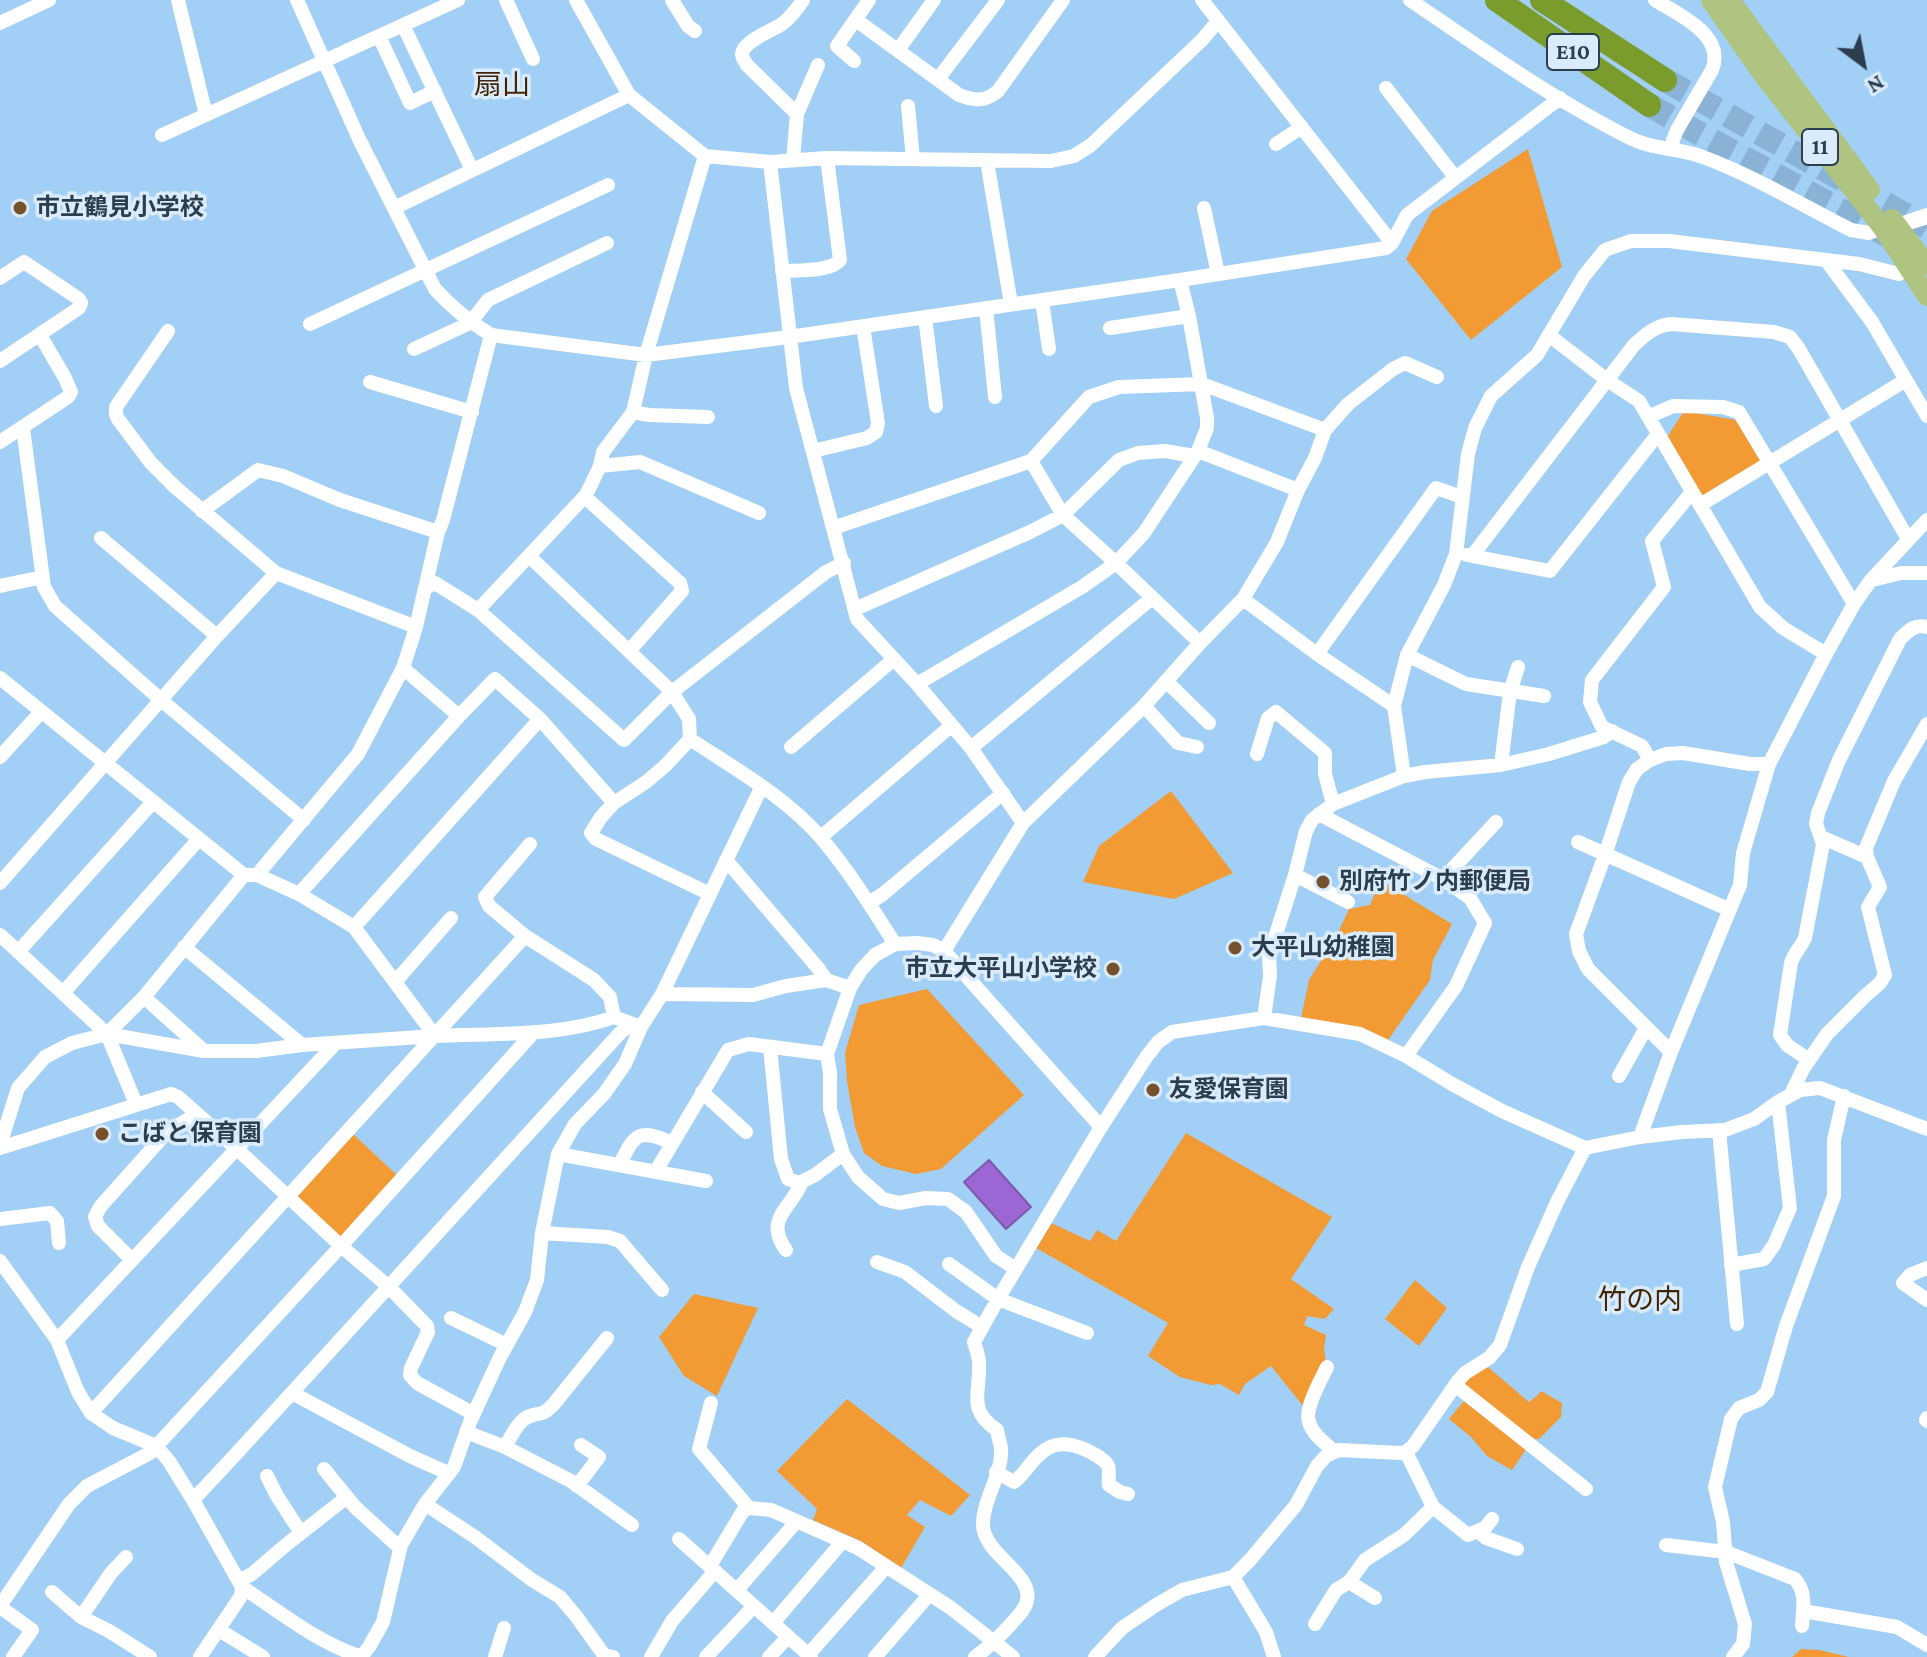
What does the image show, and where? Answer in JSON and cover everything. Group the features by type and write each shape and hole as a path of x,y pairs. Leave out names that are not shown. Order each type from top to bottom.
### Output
{"highway":[{"name":"E10","path":"1497,0 1649,105"},
{"name":"E10","path":"1542,0 1665,80"}],"main road":[{"name":"11","path":"1711,0 1761,72 1890,227"},
{"name":"11","path":"1730,0 1918,266 1927,296"}],"street":[{"path":"178,0 206,115"},
{"path":"297,0 359,139 435,289 470,323 491,335 646,355 789,337 1386,248 1407,215 1560,98"},
{"path":"162,135 458,0"},
{"path":"506,0 533,59"},
{"path":"576,0 629,95 705,156 770,162 827,158 1051,161 1074,156 1091,145 1202,40 1218,21"},
{"path":"672,0 688,26 695,31"},
{"path":"797,114 747,65 742,51 795,13 803,0"},
{"path":"854,61 837,46 869,0"},
{"path":"898,50 934,0"},
{"path":"938,79 998,0"},
{"path":"856,20 959,95 975,101 998,91 1063,0"},
{"path":"1202,0 1392,243"},
{"path":"1410,0 1560,98 1636,141 1688,152 1724,165 1851,230 1869,233 1927,216"},
{"path":"1655,0 1701,30 1710,39 1715,55 1712,70 1677,130 1672,149"},
{"path":"0,23 41,2"},
{"path":"403,25 472,170"},
{"path":"379,36 410,103 435,91"},
{"path":"793,160 797,114 818,65"},
{"path":"1386,88 1455,177"},
{"path":"394,208 629,95"},
{"path":"908,106 913,159"},
{"path":"1276,144 1302,127"},
{"path":"478,610 585,497 600,466 603,452 633,412 646,355 705,156"},
{"path":"782,271 827,268 837,265 840,260 827,158"},
{"path":"987,161 1011,304"},
{"path":"770,162 796,388 857,619 971,748 1023,823"},
{"path":"310,324 608,185"},
{"path":"1204,208 1218,274"},
{"path":"1464,555 1462,497 1468,454 1482,412 1491,396 1537,355 1584,276 1605,250 1631,241 1669,241 1859,264 1899,274 1918,266"},
{"path":"414,349 470,323 488,300 607,243"},
{"path":"1826,260 1872,322 1927,416"},
{"path":"0,278 24,262 81,303 79,308 0,361"},
{"path":"917,684 1082,587 1116,563 1144,533 1196,454 1207,428 1202,384 1180,280"},
{"path":"1042,300 1049,349"},
{"path":"986,308 995,397"},
{"path":"1110,328 1189,316"},
{"path":"925,317 936,406"},
{"path":"1404,776 1394,706 1407,655 1444,585 1464,555 1634,345 1660,326 1671,324 1774,332 1790,337 1908,539"},
{"path":"813,451 867,438 876,432 878,423 863,326"},
{"path":"168,331 116,407 116,414 151,463 276,573 416,627"},
{"path":"0,442 71,392 40,335"},
{"path":"107,1034 144,997 184,947 250,875 304,820 358,754 403,668 491,335"},
{"path":"1550,336 1639,401 1760,607 1783,628 1826,654"},
{"path":"944,951 1023,823 1144,706 1243,599 1277,542 1325,430 1348,404 1405,363 1437,377"},
{"path":"1650,760 1642,746 1602,727 1590,702 1592,680 1664,587 1652,541 1696,499 1769,462 1906,380"},
{"path":"370,382 472,412"},
{"path":"833,528 1031,461 1089,397 1119,387 1202,384 1325,430"},
{"path":"1648,417 1673,406 1723,407 1739,412 1854,604"},
{"path":"633,412 708,417"},
{"path":"23,428 44,587 55,606 304,820"},
{"path":"1464,555 1550,571 1658,434"},
{"path":"855,609 1063,515 1119,460 1138,453 1165,451 1196,454 1298,490"},
{"path":"1031,461 1063,515 1200,643"},
{"path":"600,466 640,462 759,513"},
{"path":"202,511 258,470 283,476 340,500 438,532"},
{"path":"1317,654 1436,488 1462,497"},
{"path":"585,497 680,583 682,591 675,601 629,651"},
{"path":"1640,1137 1671,1052 1740,885 1743,853 1769,764 1854,604 1871,580 1927,520"},
{"path":"101,538 217,636"},
{"path":"530,557 672,692 689,719 690,739 665,766 614,803 591,833 596,839 710,894"},
{"path":"426,588 435,583 478,610 624,740 672,692 826,572 844,563"},
{"path":"0,883 276,573"},
{"path":"1871,580 1901,573 1927,573"},
{"path":"0,586 43,577"},
{"path":"971,748 1152,598"},
{"path":"1243,599 1394,706"},
{"path":"1809,1060 1787,1045 1780,1035 1791,963 1805,938 1823,844 1816,824 1818,813 1839,760 1900,639 1920,625 1927,627"},
{"path":"1407,655 1466,684 1544,696"},
{"path":"791,747 894,659"},
{"path":"1501,765 1510,692 1518,667"},
{"path":"403,668 459,716"},
{"path":"0,678 198,840 250,875 299,894 354,927 435,1036"},
{"path":"299,894 495,679 540,719 614,803"},
{"path":"1166,681 1209,723"},
{"path":"1144,706 1178,743 1197,747"},
{"path":"0,757 41,712"},
{"path":"1257,754 1268,718 1276,712 1325,753 1325,774 1333,804"},
{"path":"354,927 540,719"},
{"path":"1731,1265 1764,1259 1774,1245 1790,1208 1785,1098 1827,1034 1885,975 1868,907 1880,887 1866,848 1894,781 1927,724"},
{"path":"821,837 951,726"},
{"path":"1264,1018 1270,976 1269,956 1306,831 1319,814 1333,804 1404,776 1501,765 1549,754 1604,737 1612,731"},
{"path":"690,739 762,786 821,837 895,944"},
{"path":"1671,1052 1588,969 1579,951 1576,934 1629,782 1637,769 1666,754 1683,753 1750,764 1769,764"},
{"path":"0,1261 57,1340 78,1392 91,1413 113,1428 156,1446 169,1461 241,1584 318,1638 362,1657 383,1622 400,1548 425,1504 454,1467 474,1414 525,1312 537,1280 542,1233 558,1154 575,1124 604,1094 625,1064 636,1026 662,994 762,786"},
{"path":"869,903 1003,793"},
{"path":"18,952 153,802"},
{"path":"1319,814 1443,879 1470,898 1485,923 1456,986 1406,1056"},
{"path":"1443,879 1496,822"},
{"path":"1821,837 1867,857"},
{"path":"63,993 198,840"},
{"path":"1578,842 1730,910"},
{"path":"530,844 485,897 489,906 525,936 594,980 610,997 614,1017"},
{"path":"726,860 826,980"},
{"path":"1295,875 1348,902"},
{"path":"395,982 451,918"},
{"path":"91,1413 525,936"},
{"path":"1,937 107,1034 136,1104"},
{"path":"1016,1269 996,1256 966,1212 948,1199 926,1198 899,1203 883,1199 858,1177 843,1154 830,1109 827,1054 850,988 861,970 875,955 895,944 933,945 944,951 1101,1127"},
{"path":"184,947 302,1045"},
{"path":"662,994 753,995 826,980 850,988"},
{"path":"144,997 204,1051"},
{"path":"1,1137 18,1088 45,1057 72,1043 107,1034 204,1051 256,1051 302,1045 534,1032 594,1024 614,1017 636,1026"},
{"path":"975,1657 1022,1612 1028,1597 1021,1578 995,1551 983,1528 986,1504 1001,1451 997,1430 984,1422 978,1410 979,1361 974,1342 1101,1127 1147,1056 1158,1042 1172,1032 1264,1018 1360,1034 1406,1056 1502,1111 1585,1148 1640,1137 1725,1130 1754,1119 1800,1090 1820,1088 1927,1129"},
{"path":"193,1500 620,1033 636,1026"},
{"path":"1619,1076 1646,1028"},
{"path":"13,1657 32,1630 0,1607 69,1504 87,1486 150,1453 534,1032"},
{"path":"57,1340 336,1043"},
{"path":"656,1171 728,1050 749,1044 827,1054"},
{"path":"770,1047 781,1159 788,1179 802,1182 843,1154"},
{"path":"702,1092 746,1132"},
{"path":"1,1137 171,1094 178,1097 389,1287 427,1326 428,1332 410,1375 417,1383 474,1414"},
{"path":"1733,1657 1743,1644 1745,1624 1726,1562 1723,1522 1715,1487 1731,1419 1739,1408 1759,1400 1767,1392 1786,1326 1834,1196 1834,1140 1844,1096"},
{"path":"132,1260 98,1226 95,1217 100,1207 167,1132 197,1114"},
{"path":"1719,1130 1737,1324"},
{"path":"620,1164 635,1138 644,1134 672,1143"},
{"path":"1095,1657 1122,1628 1156,1605 1182,1590 1233,1577 1296,1505 1317,1466 1326,1456 1339,1450 1401,1453 1413,1446 1465,1373 1489,1358 1500,1345 1528,1267 1585,1148"},
{"path":"558,1154 706,1181"},
{"path":"786,1250 777,1235 777,1224 802,1182"},
{"path":"0,1219 50,1213 57,1221 59,1243"},
{"path":"542,1233 608,1237 620,1241 662,1290"},
{"path":"877,1262 905,1272 982,1327"},
{"path":"949,1264 998,1299 1087,1333"},
{"path":"1927,1268 1910,1275 1903,1283 1927,1300"},
{"path":"0,1290 18,1285"},
{"path":"451,1318 507,1345"},
{"path":"505,1447 521,1423 528,1417 543,1414 553,1405 607,1338"},
{"path":"1327,1367 1308,1411 1309,1422 1314,1432 1335,1452"},
{"path":"1455,1385 1586,1489"},
{"path":"292,1393 448,1473"},
{"path":"711,1403 699,1449 749,1508"},
{"path":"466,1432 505,1447 577,1486 632,1525"},
{"path":"996,1472 1014,1482 1043,1451 1070,1444 1103,1460 1108,1466 1109,1485 1128,1494"},
{"path":"577,1486 599,1457 581,1445"},
{"path":"1406,1452 1433,1507 1468,1535 1485,1528 1492,1519"},
{"path":"324,1469 355,1507 400,1548"},
{"path":"267,1476 301,1533"},
{"path":"200,1657 241,1596 241,1584 347,1497"},
{"path":"425,1504 560,1597 606,1656"},
{"path":"1315,1624 1336,1590 1349,1582 1365,1560 1404,1535 1433,1507"},
{"path":"651,1657 672,1621 712,1568 739,1516 749,1508 771,1510 858,1548 951,1608 1013,1657"},
{"path":"737,1590 797,1521"},
{"path":"1478,1531 1486,1538 1517,1549"},
{"path":"679,1539 809,1656 886,1567"},
{"path":"773,1623 843,1541"},
{"path":"1666,1545 1726,1552 1795,1579 1805,1598 1802,1618 1897,1627 1927,1645"},
{"path":"81,1617 126,1557"},
{"path":"1233,1577 1266,1632 1274,1657"},
{"path":"1349,1582 1375,1598"},
{"path":"52,1592 81,1617 150,1657"},
{"path":"875,1657 929,1595"},
{"path":"706,1657 754,1606"},
{"path":"495,1657 504,1628"},
{"path":"219,1630 263,1657"},
{"path":"769,1657 788,1637"}],"shaded area":[{"path":"1528,149 1562,267 1471,340 1406,259 1432,211"},
{"path":"1684,411 1736,420 1761,462 1702,499 1666,439"},
{"path":"1171,791 1233,873 1174,899 1083,882 1099,846"},
{"path":"1388,885 1452,924 1433,960 1430,980 1388,1040 1378,1040 1301,1018 1309,980 1349,909 1370,905 1378,886"},
{"path":"927,989 1024,1095 941,1169 916,1174 882,1166 864,1153 855,1127 845,1053 859,1005"},
{"path":"1186,1133 1332,1217 1291,1279 1334,1309 1325,1319 1307,1316 1304,1325 1326,1335 1326,1362 1303,1406 1271,1366 1245,1384 1239,1395 1220,1384 1211,1385 1180,1377 1148,1356 1168,1323 1036,1248 1051,1223 1090,1241 1097,1230 1116,1241"},
{"path":"353,1134 400,1178 340,1242 293,1198"},
{"path":"989,1160 1031,1207 1006,1229 964,1182"},
{"path":"1415,1280 1447,1308 1419,1346 1385,1319"},
{"path":"694,1294 758,1308 717,1396 684,1376 659,1337"},
{"path":"1488,1367 1529,1402 1541,1391 1562,1403 1561,1417 1539,1439 1532,1439 1464,1384 1472,1374"},
{"path":"847,1399 970,1495 951,1516 920,1500 907,1515 925,1527 901,1568 861,1541 813,1520 817,1509 777,1471"},
{"path":"1464,1401 1527,1448 1512,1470 1487,1456 1471,1437 1449,1419"},
{"path":"1801,1649 1819,1650 1849,1657 1792,1657"}],"tunnel":[{"path":"1665,80 1927,227"},
{"path":"1649,105 1896,240"}],"place":[{"name":"市立鶴見小学校","path":"20,208"},
{"name":"別府竹ノ内郵便局","path":"1323,882"},
{"name":"大平山幼稚園","path":"1235,948"},
{"name":"市立大平山小学校","path":"1113,969"},
{"name":"友愛保育園","path":"1153,1090"},
{"name":"こばと保育園","path":"102,1134"}],"district":[{"name":"扇山","path":"502,85"},
{"name":"竹の内","path":"1640,1300"}]}
